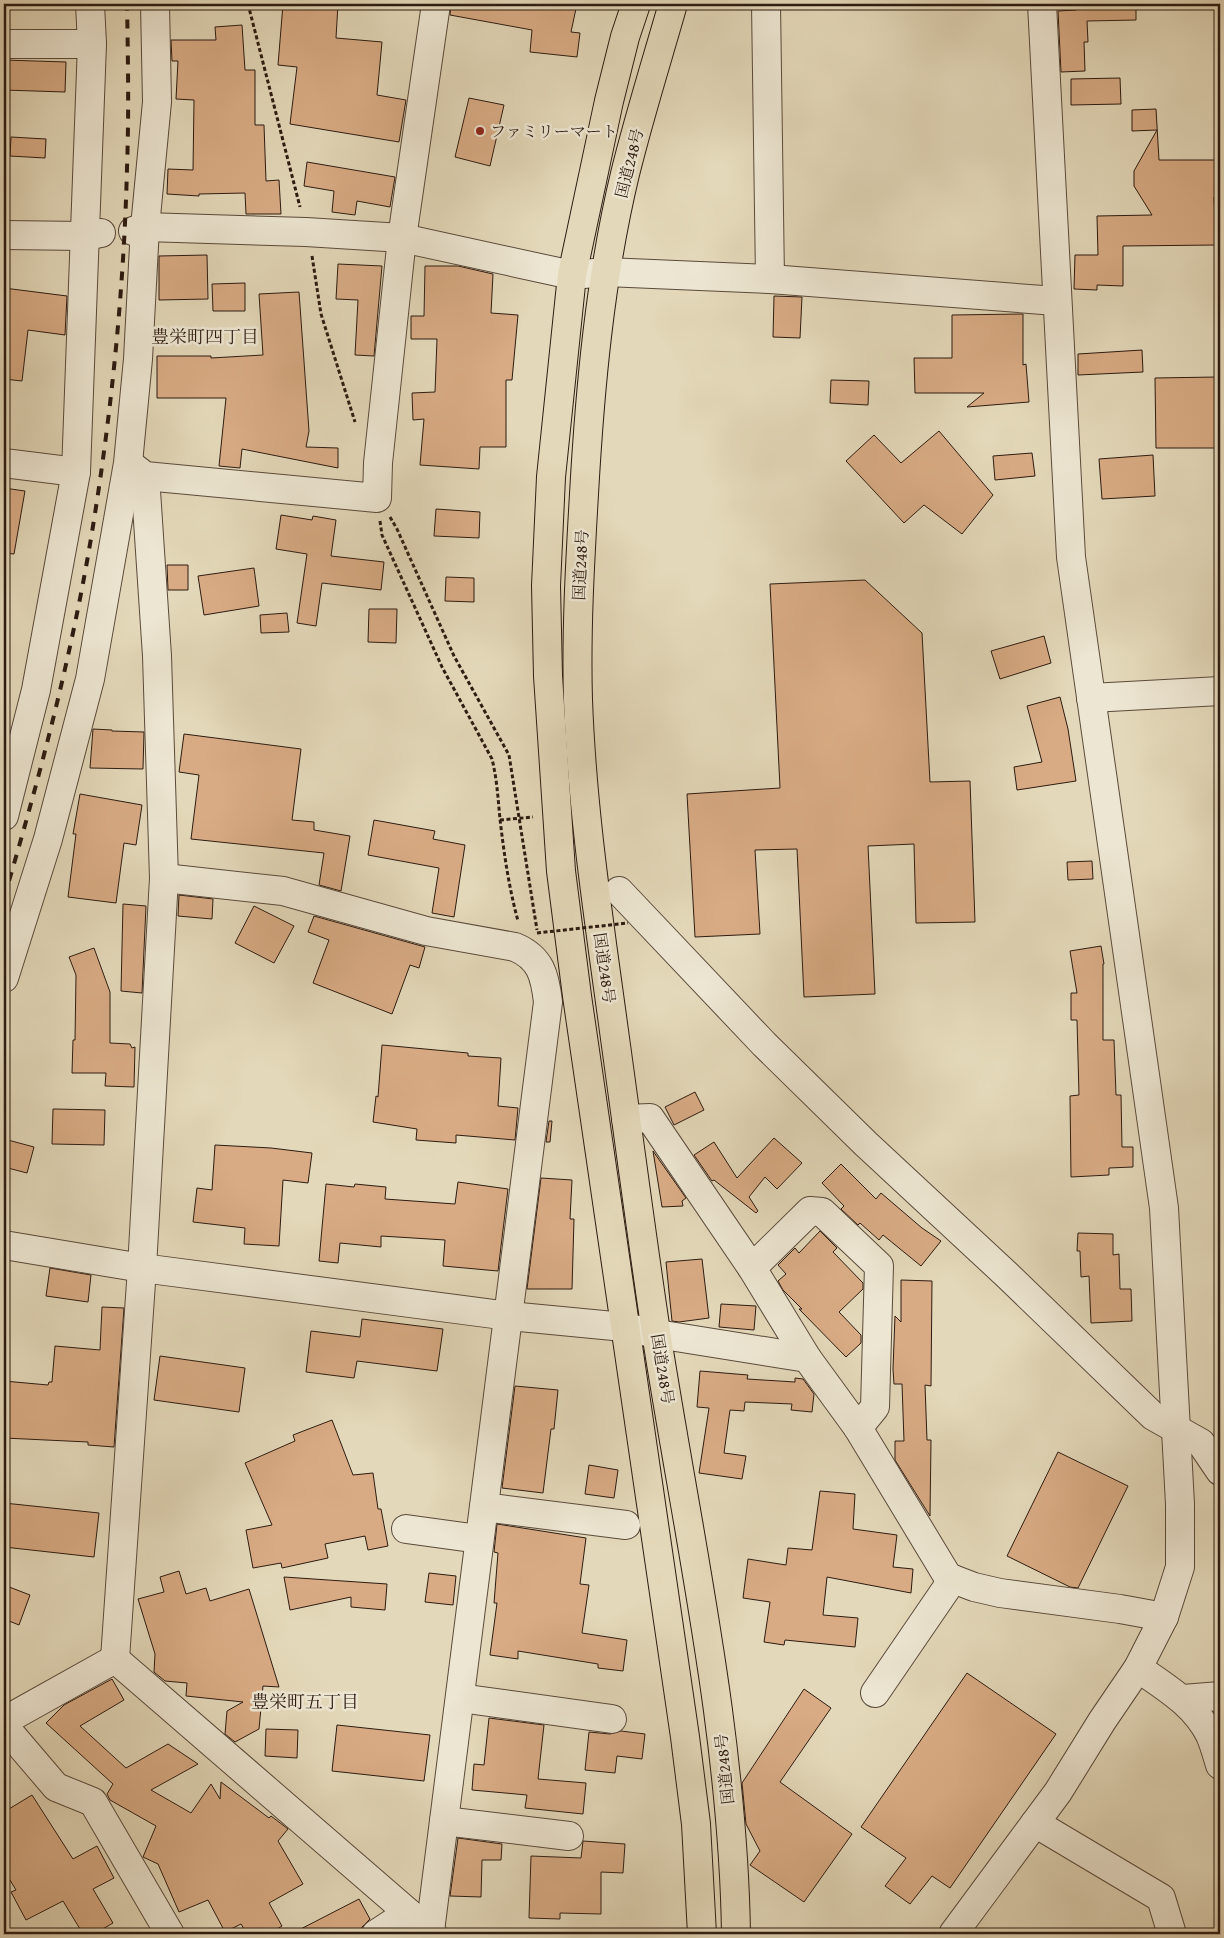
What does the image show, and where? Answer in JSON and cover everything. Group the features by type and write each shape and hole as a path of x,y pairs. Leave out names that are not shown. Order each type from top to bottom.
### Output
{"highway":[{"name":"国道248号","path":"636,4 625,37 609,101 572,275 551,477 546,586 548,676 561,871 577,996 692,1795 697,1833 702,1934"},
{"name":"国道248号","path":"673,4 625,173 606,272 587,444 578,586 578,699 595,899 657,1334 717,1709 730,1825 736,1934"}],"street":[{"path":"4,816 36,690 76,472 93,235 90,4"},
{"path":"114,1659 142,1268 164,878 157,656 137,469 139,229 157,102 155,4"},
{"path":"137,469 377,498 378,463 402,238 436,4"},
{"path":"766,4 770,278"},
{"path":"953,1934 1058,1792 1102,1721 1138,1668 1164,1617 1180,1567 1177,1428 1164,1208 1071,557 1056,301 1042,4"},
{"path":"4,44 92,44"},
{"path":"139,229 306,232 402,238 572,275 606,272 770,278 1056,301"},
{"path":"4,235 93,235"},
{"path":"4,462 76,472"},
{"path":"4,978 48,839 90,678 137,469"},
{"path":"1091,698 1220,691"},
{"path":"164,878 283,891 426,931 515,947 532,942 546,982 548,1002 479,1539 431,1933"},
{"path":"619,892 764,1044 866,1144 1007,1275 1154,1416 1202,1443 1220,1471"},
{"path":"548,1002 577,996"},
{"path":"626,1119 650,1118 752,1268 807,1358 858,1428 950,1578 974,1587 1000,1592 1164,1617"},
{"path":"752,1268 810,1211 822,1212 878,1266 875,1407 858,1428"},
{"path":"4,1245 142,1268 509,1316 624,1327 807,1358"},
{"path":"484,1507 626,1525"},
{"path":"406,1529 479,1539"},
{"path":"875,1693 950,1578"},
{"path":"4,1721 114,1659"},
{"path":"114,1659 431,1933"},
{"path":"1138,1668 1183,1699 1200,1718 1210,1735 1220,1765"},
{"path":"1183,1699 1220,1696"},
{"path":"460,1698 612,1719"},
{"path":"4,1726 56,1786 93,1802 162,1932"},
{"path":"444,1821 569,1836"},
{"path":"1035,1823 1161,1898 1172,1934"},
{"path":"376,1934 408,1912"}],"path":[{"path":"248,4 306,232 321,314 356,425"},
{"path":"377,498 397,529 454,656 509,755 520,818 532,942"},
{"path":"377,498 382,535 442,666 492,758 496,773 509,887 532,942"},
{"path":"500,820 537,817"},
{"path":"532,942 628,923"}],"building":[{"path":"283,4 338,4 336,38 382,42 377,95 406,100 399,142 290,124 297,67 278,65"},
{"path":"451,4 577,4 571,32 580,33 577,57 530,52 532,30 450,15"},
{"path":"1076,4 1136,4 1136,20 1087,21 1088,42 1084,42 1085,71 1061,72 1058,11 1076,10"},
{"path":"242,25 245,70 255,70 255,125 264,125 266,181 279,180 281,214 246,214 245,193 199,194 199,196 167,194 168,169 193,170 194,100 176,99 178,61 172,61 171,40 216,40 215,27"},
{"path":"4,60 66,62 65,92 4,90"},
{"path":"1120,78 1121,104 1071,105 1071,79"},
{"name":"ファミリーマート","path":"469,98 504,105 490,166 455,157"},
{"path":"1156,109 1159,160 1220,160 1220,197 1214,197 1216,245 1123,246 1123,286 1097,285 1097,290 1074,289 1075,255 1098,255 1097,216 1152,215 1134,186 1134,171 1157,130 1132,131 1132,110"},
{"path":"11,137 46,139 45,158 10,156"},
{"path":"307,162 395,177 390,207 357,201 355,215 332,212 334,191 304,186"},
{"path":"207,255 208,299 159,300 159,256"},
{"path":"338,264 382,266 374,356 355,355 358,300 336,299"},
{"path":"425,266 458,266 493,274 491,313 518,315 512,380 506,380 506,447 480,447 479,469 420,465 424,419 413,420 412,393 435,392 437,339 411,339 411,316 424,316"},
{"path":"245,283 245,311 213,311 212,284"},
{"path":"4,288 67,296 65,335 28,330 22,381 4,379 7,328 4,327"},
{"path":"299,292 309,431 306,447 338,448 338,468 242,449 240,468 219,466 226,398 157,398 157,356 211,356 211,358 263,355 259,294"},
{"path":"774,296 802,297 800,338 773,337"},
{"path":"1023,314 1023,365 1026,364 1029,402 967,407 984,393 915,393 914,358 952,358 952,315"},
{"path":"1142,350 1143,372 1078,375 1078,354"},
{"path":"1217,377 1217,448 1156,448 1155,378"},
{"path":"831,380 869,381 868,405 830,403"},
{"path":"939,431 993,495 962,534 924,505 904,523 846,461 874,435 901,463"},
{"path":"1032,453 1035,476 995,480 993,456"},
{"path":"1153,455 1155,496 1102,499 1099,459"},
{"path":"4,488 25,491 14,554 4,553"},
{"path":"436,509 480,512 479,538 434,536"},
{"path":"281,515 312,520 313,516 336,520 331,556 384,562 381,590 322,583 316,626 297,623 307,554 276,549"},
{"path":"167,565 188,565 188,590 168,590"},
{"path":"254,568 259,606 204,615 198,576"},
{"path":"446,577 474,578 474,602 445,601"},
{"path":"865,580 922,633 930,782 970,781 975,922 916,923 914,844 868,846 875,994 804,997 797,849 755,850 760,934 695,937 687,794 780,788 770,584"},
{"path":"369,609 397,609 396,643 368,642"},
{"path":"287,613 289,632 261,633 260,615"},
{"path":"1044,636 1051,663 1000,679 991,651"},
{"path":"1060,697 1068,729 1076,781 1017,790 1014,767 1042,762 1027,706"},
{"path":"93,729 144,732 143,769 90,768"},
{"path":"184,734 301,749 292,820 314,822 314,830 350,836 341,891 319,885 324,853 191,839 199,775 179,772"},
{"path":"80,794 142,805 136,845 124,843 116,903 68,897 76,834 73,834"},
{"path":"374,820 435,831 433,839 465,845 454,917 432,913 439,868 368,855"},
{"path":"1092,861 1093,879 1068,880 1067,862"},
{"path":"179,895 213,899 212,919 178,916"},
{"path":"123,904 146,906 142,993 121,991"},
{"path":"254,906 294,926 274,963 235,943"},
{"path":"314,916 425,947 419,968 410,965 392,1014 313,983 329,940 308,932"},
{"path":"1101,946 1104,964 1103,1040 1114,1040 1116,1095 1121,1095 1122,1147 1133,1147 1133,1167 1109,1168 1109,1175 1071,1177 1070,1096 1079,1095 1077,1020 1071,1020 1071,993 1077,993 1070,951"},
{"path":"94,948 110,992 110,1043 130,1044 132,1048 135,1047 134,1087 105,1086 106,1073 72,1073 73,1040 75,1040 76,975 69,957"},
{"path":"382,1045 468,1053 468,1056 501,1058 498,1106 518,1108 515,1140 456,1135 456,1143 416,1140 417,1129 373,1122 376,1096 378,1097"},
{"path":"695,1092 704,1110 674,1125 665,1107"},
{"path":"53,1109 105,1110 104,1145 52,1144"},
{"path":"549,1121 552,1121 550,1142 546,1142"},
{"path":"774,1138 802,1163 777,1189 765,1177 749,1197 758,1211 756,1213 714,1180 712,1181 694,1155 714,1142 737,1178"},
{"path":"4,1139 34,1147 27,1173 4,1167"},
{"path":"215,1145 271,1148 312,1153 308,1183 283,1180 279,1246 244,1244 245,1228 193,1222 197,1188 212,1190"},
{"path":"653,1151 686,1198 682,1201 683,1206 662,1207"},
{"path":"841,1164 876,1199 881,1193 922,1228 941,1241 921,1266 883,1235 879,1240 860,1223 858,1225 841,1209 844,1206 822,1183"},
{"path":"541,1178 572,1180 570,1219 574,1219 572,1289 527,1289"},
{"path":"458,1182 508,1189 498,1271 443,1266 445,1240 381,1236 381,1247 340,1243 338,1263 319,1261 326,1184 354,1187 355,1184 386,1187 385,1199 455,1204"},
{"path":"820,1231 837,1248 833,1252 863,1283 863,1289 839,1312 861,1335 861,1343 846,1357 799,1309 802,1309 783,1290 778,1281 786,1274 778,1265 795,1248 799,1253"},
{"path":"1078,1233 1113,1234 1113,1255 1119,1254 1120,1289 1131,1289 1132,1321 1091,1323 1089,1276 1081,1277 1080,1251 1077,1251"},
{"path":"702,1259 709,1318 679,1322 672,1321 666,1262"},
{"path":"50,1268 91,1275 88,1302 46,1296"},
{"path":"901,1280 932,1281 931,1386 925,1385 927,1440 931,1440 930,1516 895,1460 895,1441 904,1441 902,1384 894,1384 893,1369 895,1316 901,1322"},
{"path":"721,1304 756,1306 754,1330 719,1327"},
{"path":"102,1307 124,1308 114,1447 88,1445 88,1442 4,1438 4,1381 48,1385 49,1382 52,1382 55,1346 100,1350"},
{"path":"362,1319 443,1329 437,1371 357,1361 354,1378 306,1372 311,1331 360,1337"},
{"path":"160,1356 245,1368 239,1412 154,1400"},
{"path":"700,1371 748,1375 747,1379 795,1382 795,1378 803,1379 814,1394 812,1412 791,1410 792,1404 745,1402 744,1411 730,1410 724,1453 746,1456 742,1479 699,1473 709,1408 697,1407"},
{"path":"515,1386 558,1390 554,1429 551,1429 543,1493 502,1488"},
{"path":"332,1420 353,1475 373,1473 378,1509 381,1509 388,1546 368,1550 365,1536 325,1544 328,1558 282,1568 281,1563 253,1568 246,1530 272,1525 245,1463 295,1441 293,1435"},
{"path":"1058,1452 1128,1486 1078,1588 1070,1587 1007,1556"},
{"path":"589,1465 618,1470 614,1498 585,1494"},
{"path":"820,1491 855,1494 853,1529 897,1535 893,1567 913,1569 911,1593 827,1577 823,1615 858,1618 855,1647 785,1640 784,1645 764,1642 770,1602 743,1598 748,1559 786,1565 788,1548 812,1550"},
{"path":"4,1503 99,1513 94,1557 4,1547"},
{"path":"497,1524 586,1538 580,1584 589,1585 582,1633 627,1640 623,1671 598,1668 598,1664 518,1651 518,1659 490,1655 497,1603 494,1603 498,1553 494,1552"},
{"path":"179,1571 186,1594 206,1588 210,1601 249,1589 279,1687 263,1686 259,1729 235,1742 225,1734 227,1711 243,1702 186,1696 187,1683 165,1681 154,1672 155,1654 138,1599 164,1592 160,1577"},
{"path":"429,1573 456,1576 453,1605 425,1602"},
{"path":"284,1577 387,1584 385,1610 351,1607 351,1597 290,1610"},
{"path":"4,1585 30,1595 19,1625 4,1619"},
{"path":"967,1673 1056,1734 950,1888 932,1876 910,1904 885,1886 906,1858 861,1827"},
{"path":"112,1679 124,1700 80,1726 126,1768 168,1744 198,1764 151,1790 191,1813 211,1784 220,1799 221,1782 269,1818 271,1816 288,1829 278,1841 303,1884 269,1903 282,1926 269,1934 247,1934 241,1924 225,1932 208,1900 179,1912 158,1864 143,1857 156,1826 110,1800 107,1794 113,1784 46,1723 64,1705"},
{"path":"804,1689 831,1708 780,1782 852,1834 804,1902 750,1865 760,1851 746,1824 742,1783"},
{"path":"489,1718 544,1725 538,1779 586,1783 583,1814 525,1808 527,1795 472,1790 474,1764 484,1765"},
{"path":"337,1725 430,1735 424,1781 332,1771"},
{"path":"266,1729 298,1730 297,1758 265,1756"},
{"path":"621,1731 645,1734 642,1759 617,1756 615,1773 585,1770 589,1732 610,1734"},
{"path":"32,1795 73,1859 97,1846 114,1878 93,1889 113,1923 94,1934 83,1934 63,1901 26,1920 11,1892 16,1890 4,1870 4,1812"},
{"path":"458,1838 502,1844 501,1860 482,1860 481,1897 450,1896"},
{"path":"583,1841 625,1844 623,1873 601,1872 601,1914 560,1913 560,1919 529,1918 531,1856 581,1858"},
{"path":"359,1899 370,1919 362,1927 361,1931 356,1934 291,1934"}],"railway":[{"path":"4,898 43,760 66,666 85,573 100,482 116,347 123,258 128,127 127,4"}],"place":[{"name":"ファミリーマート","path":"480,131"}],"district":[{"name":"豊栄町四丁目","path":"205,337"},
{"name":"豊栄町五丁目","path":"305,1702"}]}
